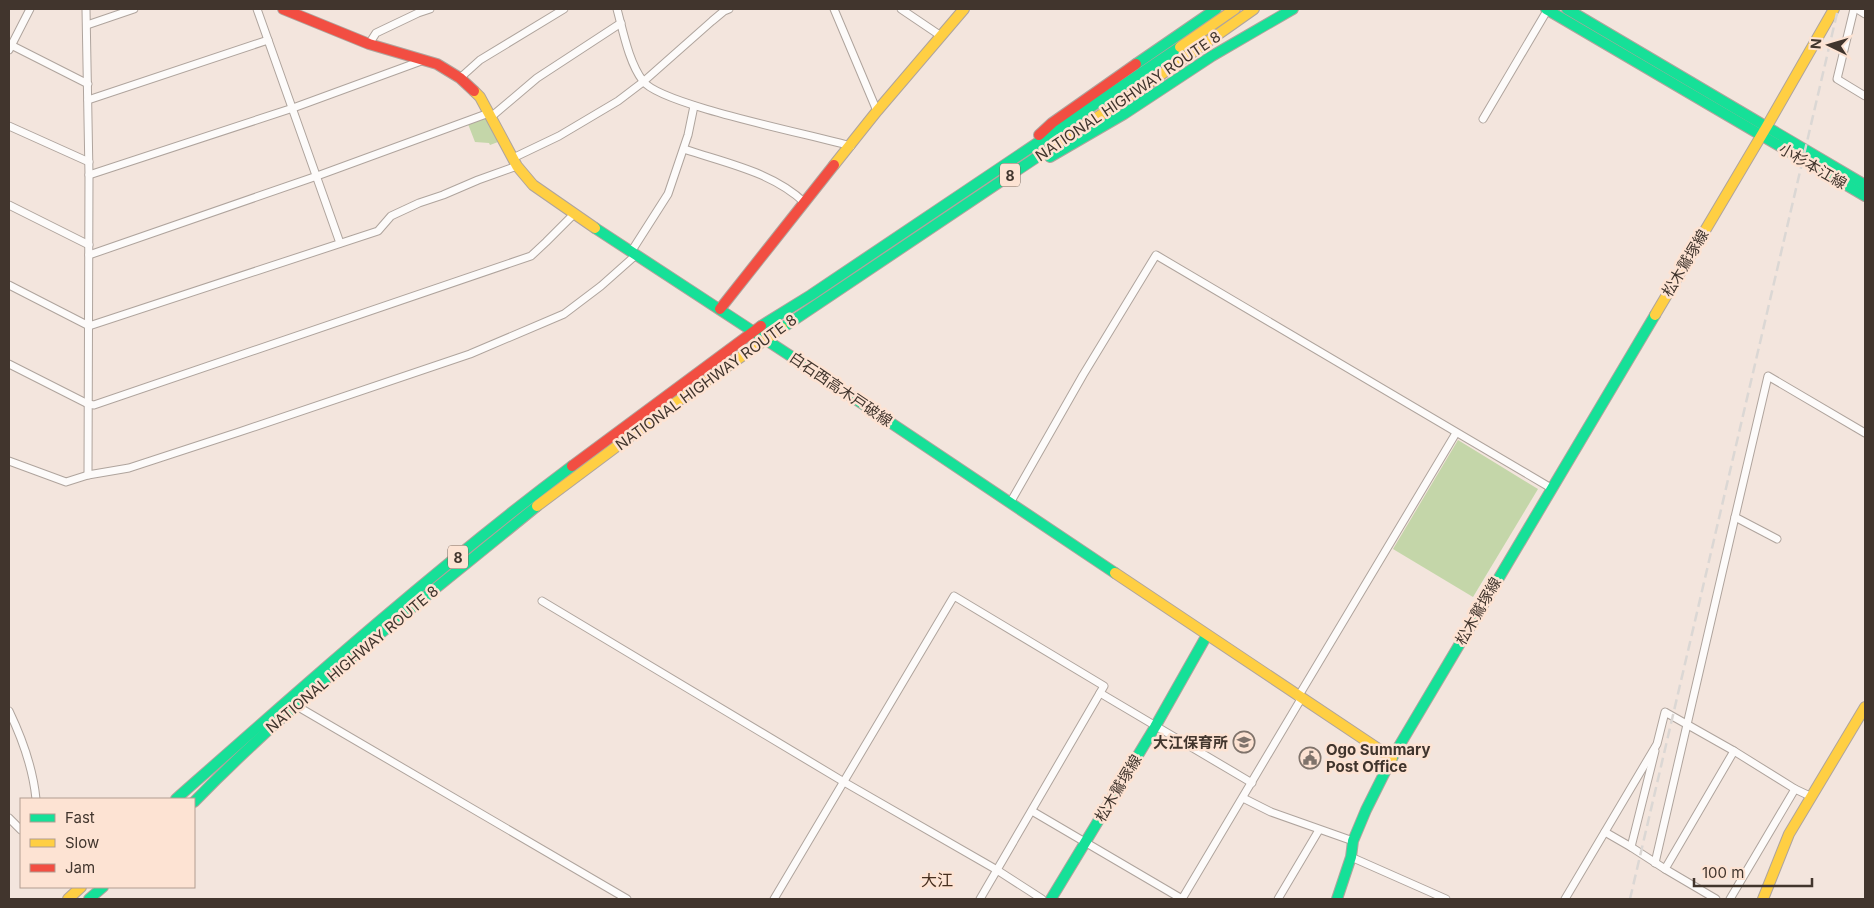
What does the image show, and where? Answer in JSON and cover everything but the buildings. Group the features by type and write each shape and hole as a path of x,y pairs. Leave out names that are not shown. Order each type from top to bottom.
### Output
{"main road":[{"name":"白石西高木戸破線","path":"283,9 369,44 437,64 460,78 480,97 515,162 533,185 1155,598 1207,636"},
{"path":"723,311 877,111 964,9"},
{"path":"1014,159 1052,124 1216,9"},
{"name":"NATIONAL HIGHWAY ROUTE 8","path":"177,798 324,667 531,497 752,331 1014,159 1235,9"},
{"name":"NATIONAL HIGHWAY ROUTE 8","path":"195,801 226,769 295,705 538,505 668,408 765,339 992,186 1142,88 1254,9"},
{"path":"992,186 1069,148 1212,56 1293,9"},
{"name":"小杉本江線","path":"1547,9 1865,196"},
{"name":"小杉本江線","path":"1567,9 1865,185"},
{"name":"松木鷲塚線","path":"1392,758 1767,126 1834,9"},
{"path":"1207,636 1392,758 1353,841 1351,857 1338,899"},
{"name":"松木鷲塚線","path":"1051,899 1155,727 1207,636"},
{"path":"1763,899 1790,834 1865,707"},
{"path":"89,899 102,888"}],"street":[{"path":"30,9 10,46 88,84"},
{"path":"86,9 89,175 88,475"},
{"path":"87,25 134,9"},
{"path":"257,9 340,243"},
{"path":"369,44 376,33 430,9"},
{"path":"460,78 480,60 564,9"},
{"path":"617,9 631,57 643,82 662,93 694,106 851,146"},
{"path":"9,285 89,326 378,230 391,216 419,203 443,196 515,162 618,101 643,82 725,9"},
{"path":"834,9 877,111"},
{"path":"901,9 941,36"},
{"path":"1483,119 1547,9"},
{"path":"1865,14 1856,9 1837,79 1865,96"},
{"path":"89,255 490,115 536,78 621,23"},
{"path":"88,100 268,40"},
{"path":"89,175 293,108 425,60"},
{"path":"9,461 66,482 88,475 129,468 470,354 564,314 601,286 634,253 668,194 684,149 694,106"},
{"path":"9,126 88,162"},
{"path":"684,149 769,178 795,193 805,203"},
{"path":"9,205 89,245"},
{"path":"9,364 88,404 94,405 531,256 574,214"},
{"path":"1010,503 1083,375 1156,255 1551,488"},
{"path":"1655,863 1768,376 1865,433"},
{"path":"1032,811 1182,899 1252,783 1299,698 1456,433"},
{"path":"1735,517 1778,539"},
{"path":"774,899 954,596 1104,686 980,899"},
{"path":"542,601 844,782 997,870 1042,899"},
{"path":"1100,693 1252,783"},
{"path":"295,705 627,899"},
{"path":"9,710 25,748 36,798"},
{"path":"1631,847 1665,712 1812,797"},
{"path":"1565,899 1657,744"},
{"path":"1665,869 1734,751"},
{"path":"1730,899 1795,788"},
{"path":"1243,798 1271,812 1353,841"},
{"path":"9,818 20,829"},
{"path":"1278,899 1319,830"},
{"path":"1605,832 1716,899"},
{"path":"1351,857 1446,899"}],"green space":[{"path":"486,118 498,142 490,145 489,143 475,142 468,124"},
{"path":"1458,440 1538,489 1473,597 1393,549"}],"railway":[{"path":"1630,899 1838,9"}],"traffic: fast":[{"path":"1136,64 1216,9"},
{"path":"1050,157 1124,114 1212,56 1293,9"},
{"path":"1546,9 1865,196"},
{"path":"1567,9 1865,185"},
{"path":"761,326 811,295 1180,47"},
{"path":"782,328 1055,145"},
{"path":"595,228 812,370 1115,573"},
{"path":"1337,899 1351,857 1353,841 1392,758 1655,315"},
{"path":"177,798 420,587 572,466"},
{"path":"195,801 234,762 318,686 537,506"},
{"path":"1051,899 1155,727 1207,635"},
{"path":"89,899 102,888"}],"traffic: slow":[{"path":"834,165 877,111 964,9"},
{"path":"1180,47 1235,9"},
{"path":"1055,145 1142,88 1254,9"},
{"path":"1655,315 1834,9"},
{"path":"474,91 480,97 517,166 533,185 595,228"},
{"path":"537,506 668,408 782,328"},
{"path":"1115,573 1392,758"},
{"path":"1763,899 1789,834 1865,707"},
{"path":"68,899 80,888"}],"traffic: jam":[{"path":"283,9 369,44 437,64 460,78 474,91"},
{"path":"1039,135 1052,123 1136,64"},
{"path":"720,309 834,165"},
{"path":"572,466 761,326"}],"place":[{"name":"大江保育所","path":"1244,742"},
{"name":"Ogo Summary Post Office","path":"1310,758"}],"district":[{"name":"大江","path":"937,880"}]}
